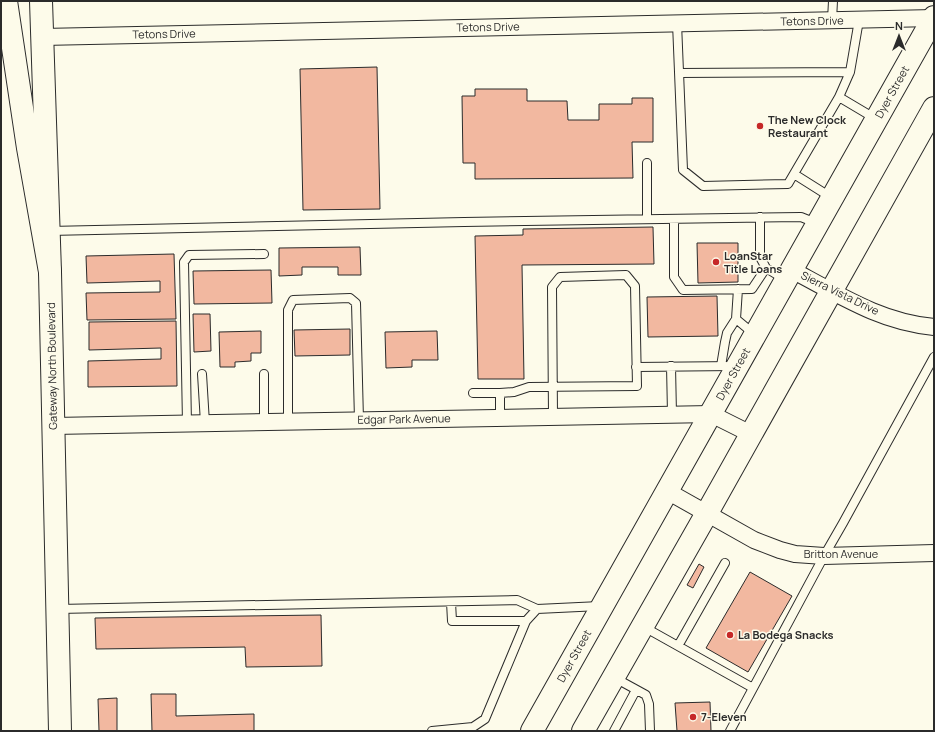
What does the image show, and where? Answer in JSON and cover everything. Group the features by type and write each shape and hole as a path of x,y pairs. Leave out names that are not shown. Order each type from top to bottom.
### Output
{"main road":[{"path":"6,1 28,148 50,272"},
{"name":"Gateway North Boulevard","path":"41,1 50,272 60,731"},
{"name":"Dyer Street","path":"532,731 711,414 730,366 756,335 934,18"},
{"path":"583,731 707,514 934,108"}],"street":[{"name":"Tetons Drive","path":"42,37 934,18"},
{"name":"Sierra Vista Drive","path":"789,275 832,291 873,312 934,328"},
{"name":"Edgar Park Avenue","path":"53,426 711,414 751,434"},
{"name":"Britton Avenue","path":"667,491 754,540 795,554 824,556 934,553"}],"lane":[{"path":"832,20 833,1"},
{"path":"677,24 683,170 703,186 788,184 839,97 850,72 859,20"},
{"path":"679,73 850,72"},
{"path":"839,97 877,119"},
{"path":"647,163 647,219"},
{"path":"794,174 832,198"},
{"path":"48,231 464,222 801,217 818,224"},
{"path":"760,218 760,257 766,268 789,275"},
{"path":"674,219 674,277 683,290 752,289 766,268"},
{"path":"187,424 184,262 188,255 264,254"},
{"path":"473,393 514,392 529,387 552,387 637,386 635,286 626,276 560,277 552,287 552,387 553,416"},
{"path":"636,366 730,366 725,342 727,334 736,319 738,289"},
{"path":"288,422 288,310 293,300 350,298 356,303 359,420"},
{"path":"736,319 756,335"},
{"path":"730,731 824,556 934,357"},
{"path":"671,366 672,414"},
{"path":"202,374 205,423"},
{"path":"264,374 264,422"},
{"path":"500,393 500,417"},
{"path":"678,646 725,563"},
{"path":"57,609 517,600 537,609 602,606"},
{"path":"451,602 452,621 526,622"},
{"path":"432,731 473,727 485,719 526,622 537,609"},
{"path":"643,626 753,688"},
{"path":"614,678 646,695 649,704 650,731"},
{"path":"614,731 636,690"}],"building":[{"path":"377,67 380,209 303,210 300,69"},
{"path":"475,89 527,89 527,101 567,101 568,120 599,120 599,104 632,104 632,98 653,98 653,142 632,142 633,178 475,179 475,163 463,163 462,96 475,96"},
{"path":"653,227 654,264 522,265 524,379 478,379 475,236 523,235 523,229"},
{"path":"697,243 738,243 738,282 698,283"},
{"path":"360,247 361,275 338,275 338,267 302,267 302,275 279,276 279,248"},
{"path":"174,254 176,319 87,320 86,293 160,292 160,281 87,283 86,256"},
{"path":"271,270 272,303 194,304 193,271"},
{"path":"717,296 718,336 648,337 647,297"},
{"path":"193,314 210,314 211,351 194,352"},
{"path":"176,321 177,386 88,387 88,361 161,359 161,348 89,350 89,322"},
{"path":"350,329 350,355 295,356 294,330"},
{"path":"261,331 261,353 251,353 251,361 235,362 235,367 220,367 219,332"},
{"path":"437,331 438,360 412,360 412,367 386,368 385,332"},
{"path":"699,564 704,567 693,588 687,585"},
{"path":"750,572 792,596 748,672 706,648"},
{"path":"321,615 322,666 246,667 245,647 96,649 95,618"},
{"path":"151,694 176,694 176,716 254,714 254,731 152,731"},
{"path":"117,698 117,731 99,731 98,699"},
{"name":"7-Eleven","path":"710,702 711,731 677,731 675,703"}],"place":[{"name":"The New Clock Restaurant","path":"760,126"},
{"name":"LoanStar Title Loans","path":"716,262"},
{"name":"La Bodega Snacks","path":"730,635"},
{"name":"7-Eleven","path":"693,717"}]}
